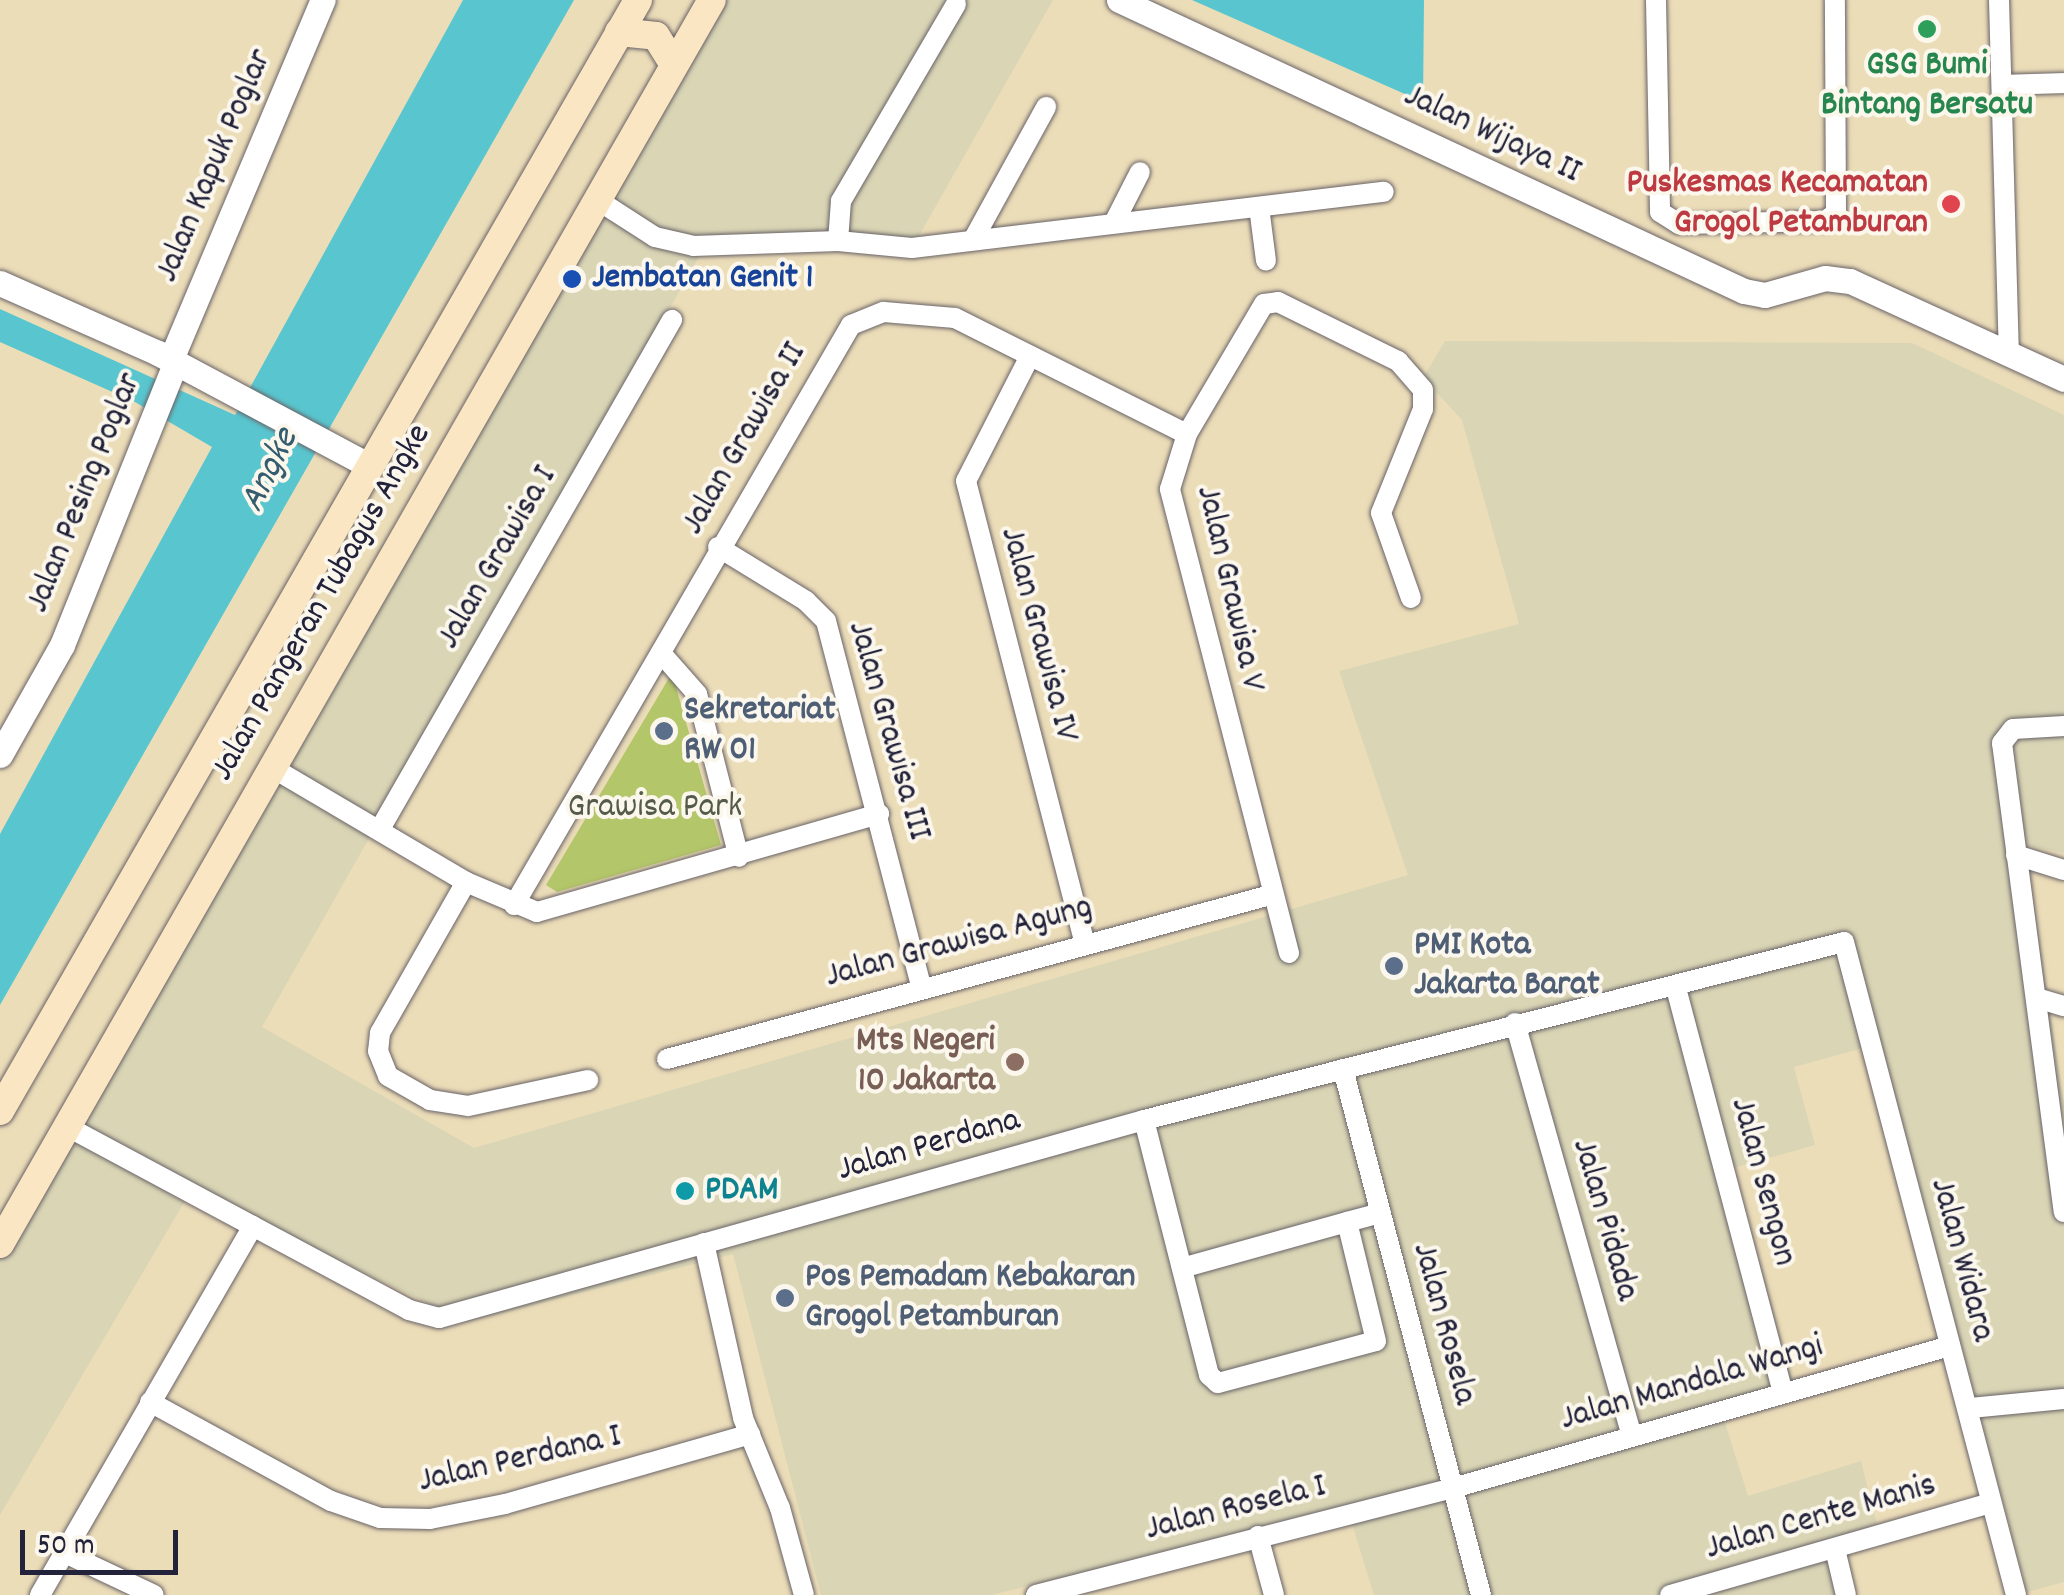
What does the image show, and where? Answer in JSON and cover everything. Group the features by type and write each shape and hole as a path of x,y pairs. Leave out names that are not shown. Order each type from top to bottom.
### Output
{"main road":[{"name":"Jalan Pangeran Tubagus Angke","path":"0,1112 358,460 638,0"},
{"name":"Jalan Pangeran Tubagus Angke","path":"0,1244 272,767 606,205 674,65 712,0"},
{"path":"619,32 656,36 674,65"}],"street":[{"name":"Jalan Kapuk Poglar","path":"174,366 323,0"},
{"name":"Jalan Wijaya II","path":"1120,0 1744,291 1765,295 1842,279 2009,353"},
{"path":"1656,0 1660,212 1670,222 1818,221 1836,214 1835,0"},
{"path":"2000,0 2009,353 2064,379"},
{"path":"838,241 842,201 956,4"},
{"path":"2002,85 2064,82"},
{"path":"974,240 1046,107"},
{"path":"1114,223 1140,172"},
{"path":"606,205 656,237 693,246 838,241 912,248 1384,192"},
{"path":"1259,208 1266,261"},
{"path":"0,283 272,413 358,460"},
{"name":"Jalan Grawisa V","path":"1289,953 1270,894 1173,516 1171,476 1186,434 1264,304 1278,302 1398,361 1423,390 1423,410 1384,501 1381,525 1411,598"},
{"name":"Jalan Grawisa II","path":"514,905 718,547 844,335 859,320 884,312 940,315 1186,434"},
{"name":"Jalan Grawisa I","path":"380,829 672,320"},
{"name":"Jalan Grawisa IV","path":"1030,356 966,481 1084,941"},
{"name":"Jalan Pesing Poglar","path":"0,755 62,645 174,366"},
{"name":"Jalan Grawisa III","path":"718,547 806,601 826,621 921,985"},
{"path":"661,653 697,694 739,857"},
{"path":"2064,726 2014,729 2004,737 2016,855 2058,1126 2064,1212"},
{"path":"272,767 466,882 514,905 546,912 879,814"},
{"path":"2016,855 2064,870"},
{"path":"466,882 380,1033 378,1051 388,1076 430,1100 468,1106 588,1080"},
{"name":"Jalan Grawisa Agung","path":"667,1059 921,985 1270,894"},
{"name":"Jalan Perdana","path":"68,1127 410,1310 439,1318 1144,1120 1515,1023 1676,988 1844,942"},
{"name":"Jalan Widara","path":"1844,942 1950,1346 1970,1408 1990,1503 2016,1595"},
{"name":"Jalan Sengon","path":"1676,988 1782,1392"},
{"path":"2037,998 2064,1006"},
{"name":"Jalan Pidada","path":"1515,1023 1630,1434"},
{"name":"Jalan Rosela","path":"1344,1069 1481,1595"},
{"path":"1144,1120 1209,1375 1218,1383 1369,1344 1377,1334 1346,1222"},
{"path":"1182,1268 1381,1213"},
{"path":"40,1595 253,1226"},
{"path":"704,1243 750,1434 780,1508 804,1595"},
{"name":"Jalan Mandala Wangi","path":"1452,1488 1630,1434 1950,1346"},
{"path":"1970,1408 2064,1399"},
{"name":"Jalan Perdana I","path":"150,1402 331,1500 380,1518 430,1520 505,1504 750,1434"},
{"name":"Jalan Rosela I","path":"1036,1595 1452,1488"},
{"name":"Jalan Cente Manis","path":"1670,1595 1990,1503"},
{"path":"1258,1536 1274,1595"},
{"path":"1835,1549 1846,1595"},
{"path":"65,1554 154,1595"}],"shaded area":[{"path":"728,0 1053,0 916,241 705,246 262,1027 474,1148 1408,875 1339,671 1519,624 1462,420 1423,378 1445,341 1912,343 2064,415 2064,853 2025,845 2064,1103 2064,1582 2027,1592 1881,1043 1794,1067 1815,1145 1733,1168 1794,1385 1721,1410 1748,1496 1861,1461 1877,1524 1831,1545 1846,1595 1374,1595 1347,1508 991,1595 821,1595 733,1254 467,1322 192,1189 0,1515 0,1257 78,1135"}],"green space":[{"name":"Grawisa Park","path":"672,673 721,845 557,892 546,885"}],"water":[{"name":"Angke","path":"463,0 574,0 0,1005 0,834 212,447 135,402 0,342 0,309 235,415"},
{"path":"1192,0 1424,0 1423,102"}],"place":[{"name":"GSG Bumi Bintang Bersatu","path":"1927,29"},
{"name":"Puskesmas Kecamatan Grogol Petamburan","path":"1951,204"},
{"name":"Jembatan Genit 1","path":"572,279"},
{"name":"Sekretariat RW 01","path":"664,731"},
{"name":"PMI Kota Jakarta Barat","path":"1394,966"},
{"name":"Mts Negeri 10 Jakarta","path":"1015,1062"},
{"name":"PDAM","path":"685,1191"},
{"name":"Pos Pemadam Kebakaran Grogol Petamburan","path":"785,1298"}]}
